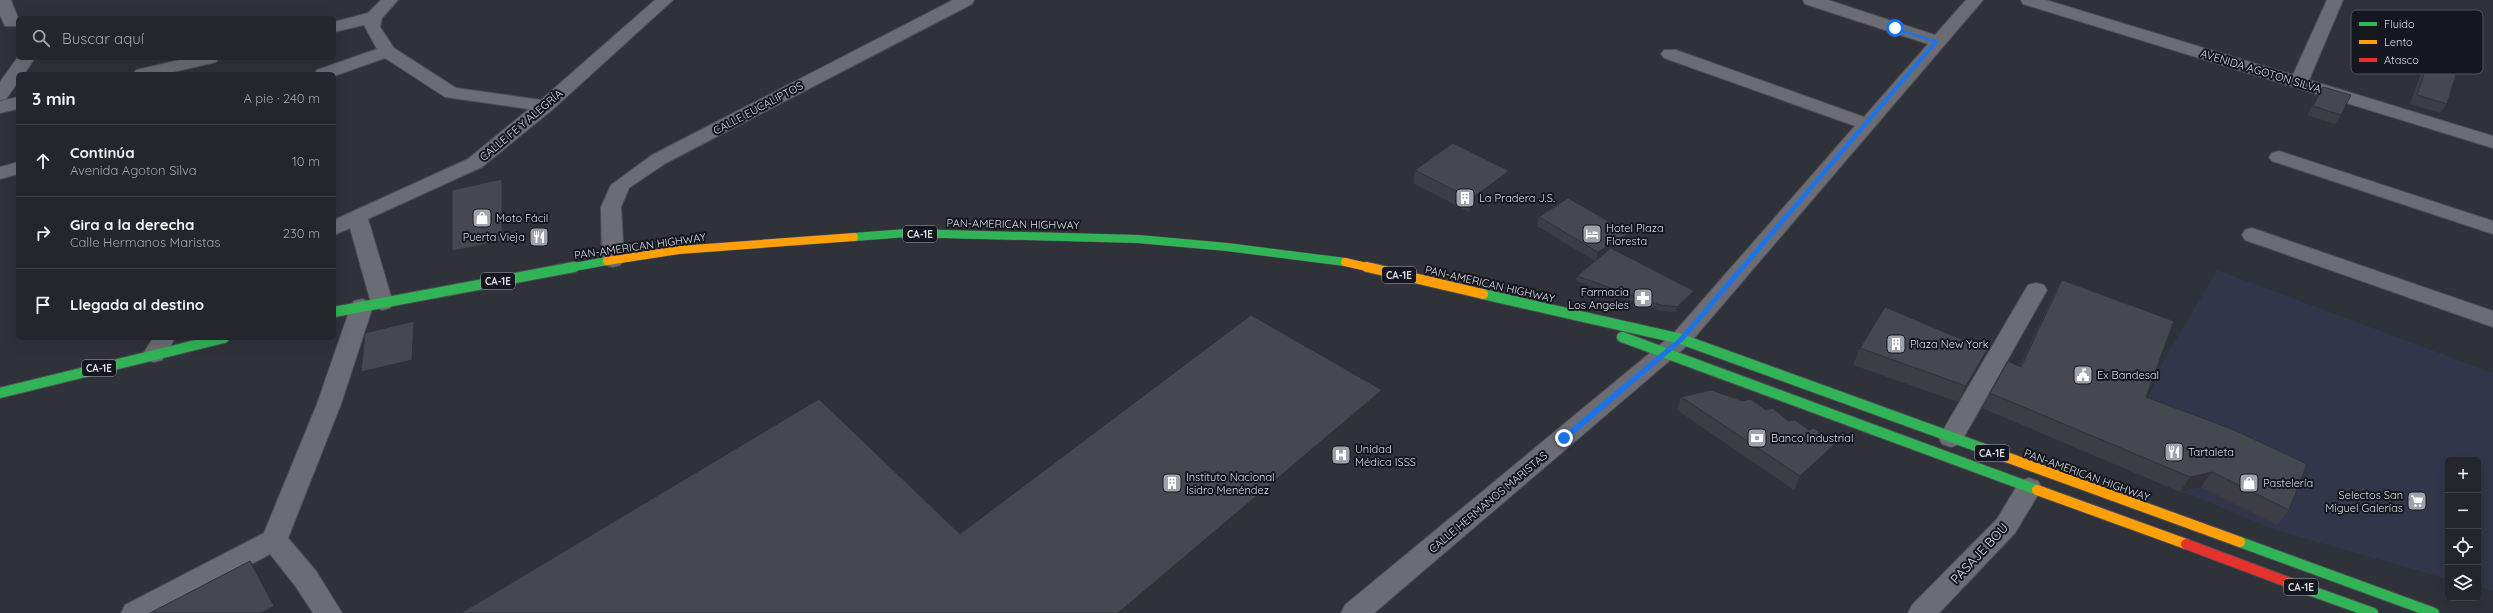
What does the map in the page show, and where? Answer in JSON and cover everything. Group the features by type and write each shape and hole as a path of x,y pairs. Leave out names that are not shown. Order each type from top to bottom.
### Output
{"highway":[{"name":"PAN-AMERICAN HIGHWAY","path":"336,312 613,260 679,250 907,233 1138,239 1227,247 1352,264 1569,315 1673,347 1951,438 2434,613"},
{"name":"PAN-AMERICAN HIGHWAY","path":"1569,315 1673,347 2029,488 2373,613"},
{"name":"CA-1E","path":"0,394 159,346 208,340"}],"street":[{"path":"3,0 11,22"},
{"path":"390,0 374,17 372,27 387,51 451,93 545,106"},
{"name":"CALLE FE Y ALEGRÍA","path":"336,228 358,216 475,164 545,106 665,0"},
{"name":"CALLE EUCALIPTOS","path":"613,260 611,207 621,185 660,160 966,0"},
{"path":"1811,0 1936,41"},
{"name":"CALLE HERMANOS MARISTAS","path":"1355,613 1673,347 1867,124 1936,41 1975,0"},
{"name":"AVENIDA AGOTON SILVA","path":"2029,0 2493,142"},
{"path":"2299,83 2335,0"},
{"path":"336,26 374,17"},
{"path":"329,72 387,51"},
{"path":"1670,54 1867,124"},
{"path":"16,72 25,60"},
{"path":"150,72 202,60"},
{"path":"0,95 16,72"},
{"path":"0,107 16,103"},
{"path":"2279,157 2493,228"},
{"path":"0,174 16,169"},
{"path":"135,613 274,540 329,404 372,304 358,216"},
{"path":"2252,235 2493,319"},
{"path":"1951,438 2036,290"},
{"name":"PASAJE BOU","path":"1922,613 2006,526 2029,488"},
{"path":"274,540 306,579 328,613"}],"shaded area":[{"path":"2217,270 2493,373 2493,591 2481,588 2481,457 2445,457 2445,578 2278,531 2120,466 2147,416 2149,396 2164,360"}],"building":[{"path":"2424,74 2456,74 2447,104 2417,95"},
{"path":"2323,87 2351,95 2341,115 2313,106"},
{"path":"1453,143 1509,171 1471,199 1415,170"},
{"name":"Moto Fácil","path":"502,179 502,241 452,251 452,190"},
{"name":"Hotel Plaza Floresta","path":"1568,198 1629,233 1598,252 1539,217"},
{"path":"1611,248 1694,291 1677,307 1660,305 1577,276"},
{"path":"2062,280 2174,321 2146,397 2234,430 2307,464 2289,510 2212,472 2190,477 1990,393 2008,361 2021,367"},
{"path":"1885,307 1987,350 1966,386 1860,348"},
{"name":"Instituto Nacional Isidro Menéndez","path":"1251,315 1382,390 1118,613 461,613 819,399 960,534"},
{"path":"414,321 412,360 361,372 365,333"},
{"path":"1711,390 1743,401 1750,399 1766,410 1773,408 1788,421 1795,420 1809,430 1814,428 1836,443 1800,476 1681,397"},
{"path":"250,561 274,606 261,613 150,613"}],"traffic: fast":[{"path":"854,237 907,233 1138,239 1227,247 1345,262"},
{"path":"336,312 607,261"},
{"path":"1483,294 1681,339 1987,450"},
{"path":"1622,337 2037,490"},
{"path":"0,393 216,340"},
{"path":"2240,542 2434,613"},
{"path":"2306,589 2373,613"}],"traffic: slow":[{"path":"607,261 679,250 854,237"},
{"path":"1345,262 1483,294"},
{"path":"1987,450 2240,542"},
{"path":"2037,490 2186,544"}],"traffic: jam":[{"path":"2186,544 2306,589"}],"place":[{"name":"La Pradera J.S.","path":"1465,198"},
{"name":"Moto Fácil","path":"482,218"},
{"name":"Hotel Plaza Floresta","path":"1592,234"},
{"name":"Puerta Vieja","path":"539,237"},
{"name":"Farmacia Los Angeles","path":"1643,298"},
{"name":"Plaza New York","path":"1896,344"},
{"name":"Ex Bandesal","path":"2083,375"},
{"name":"Banco Industrial","path":"1757,438"},
{"name":"Tartaleta","path":"2174,452"},
{"name":"Unidad Médica ISSS","path":"1341,455"},
{"name":"Instituto Nacional Isidro Menéndez","path":"1172,483"},
{"name":"Pastelería","path":"2249,483"},
{"name":"Selectos San Miguel Galerías","path":"2417,501"}],"route":[{"path":"1564,438 1681,339 1867,124 1936,41 1895,28"}]}
